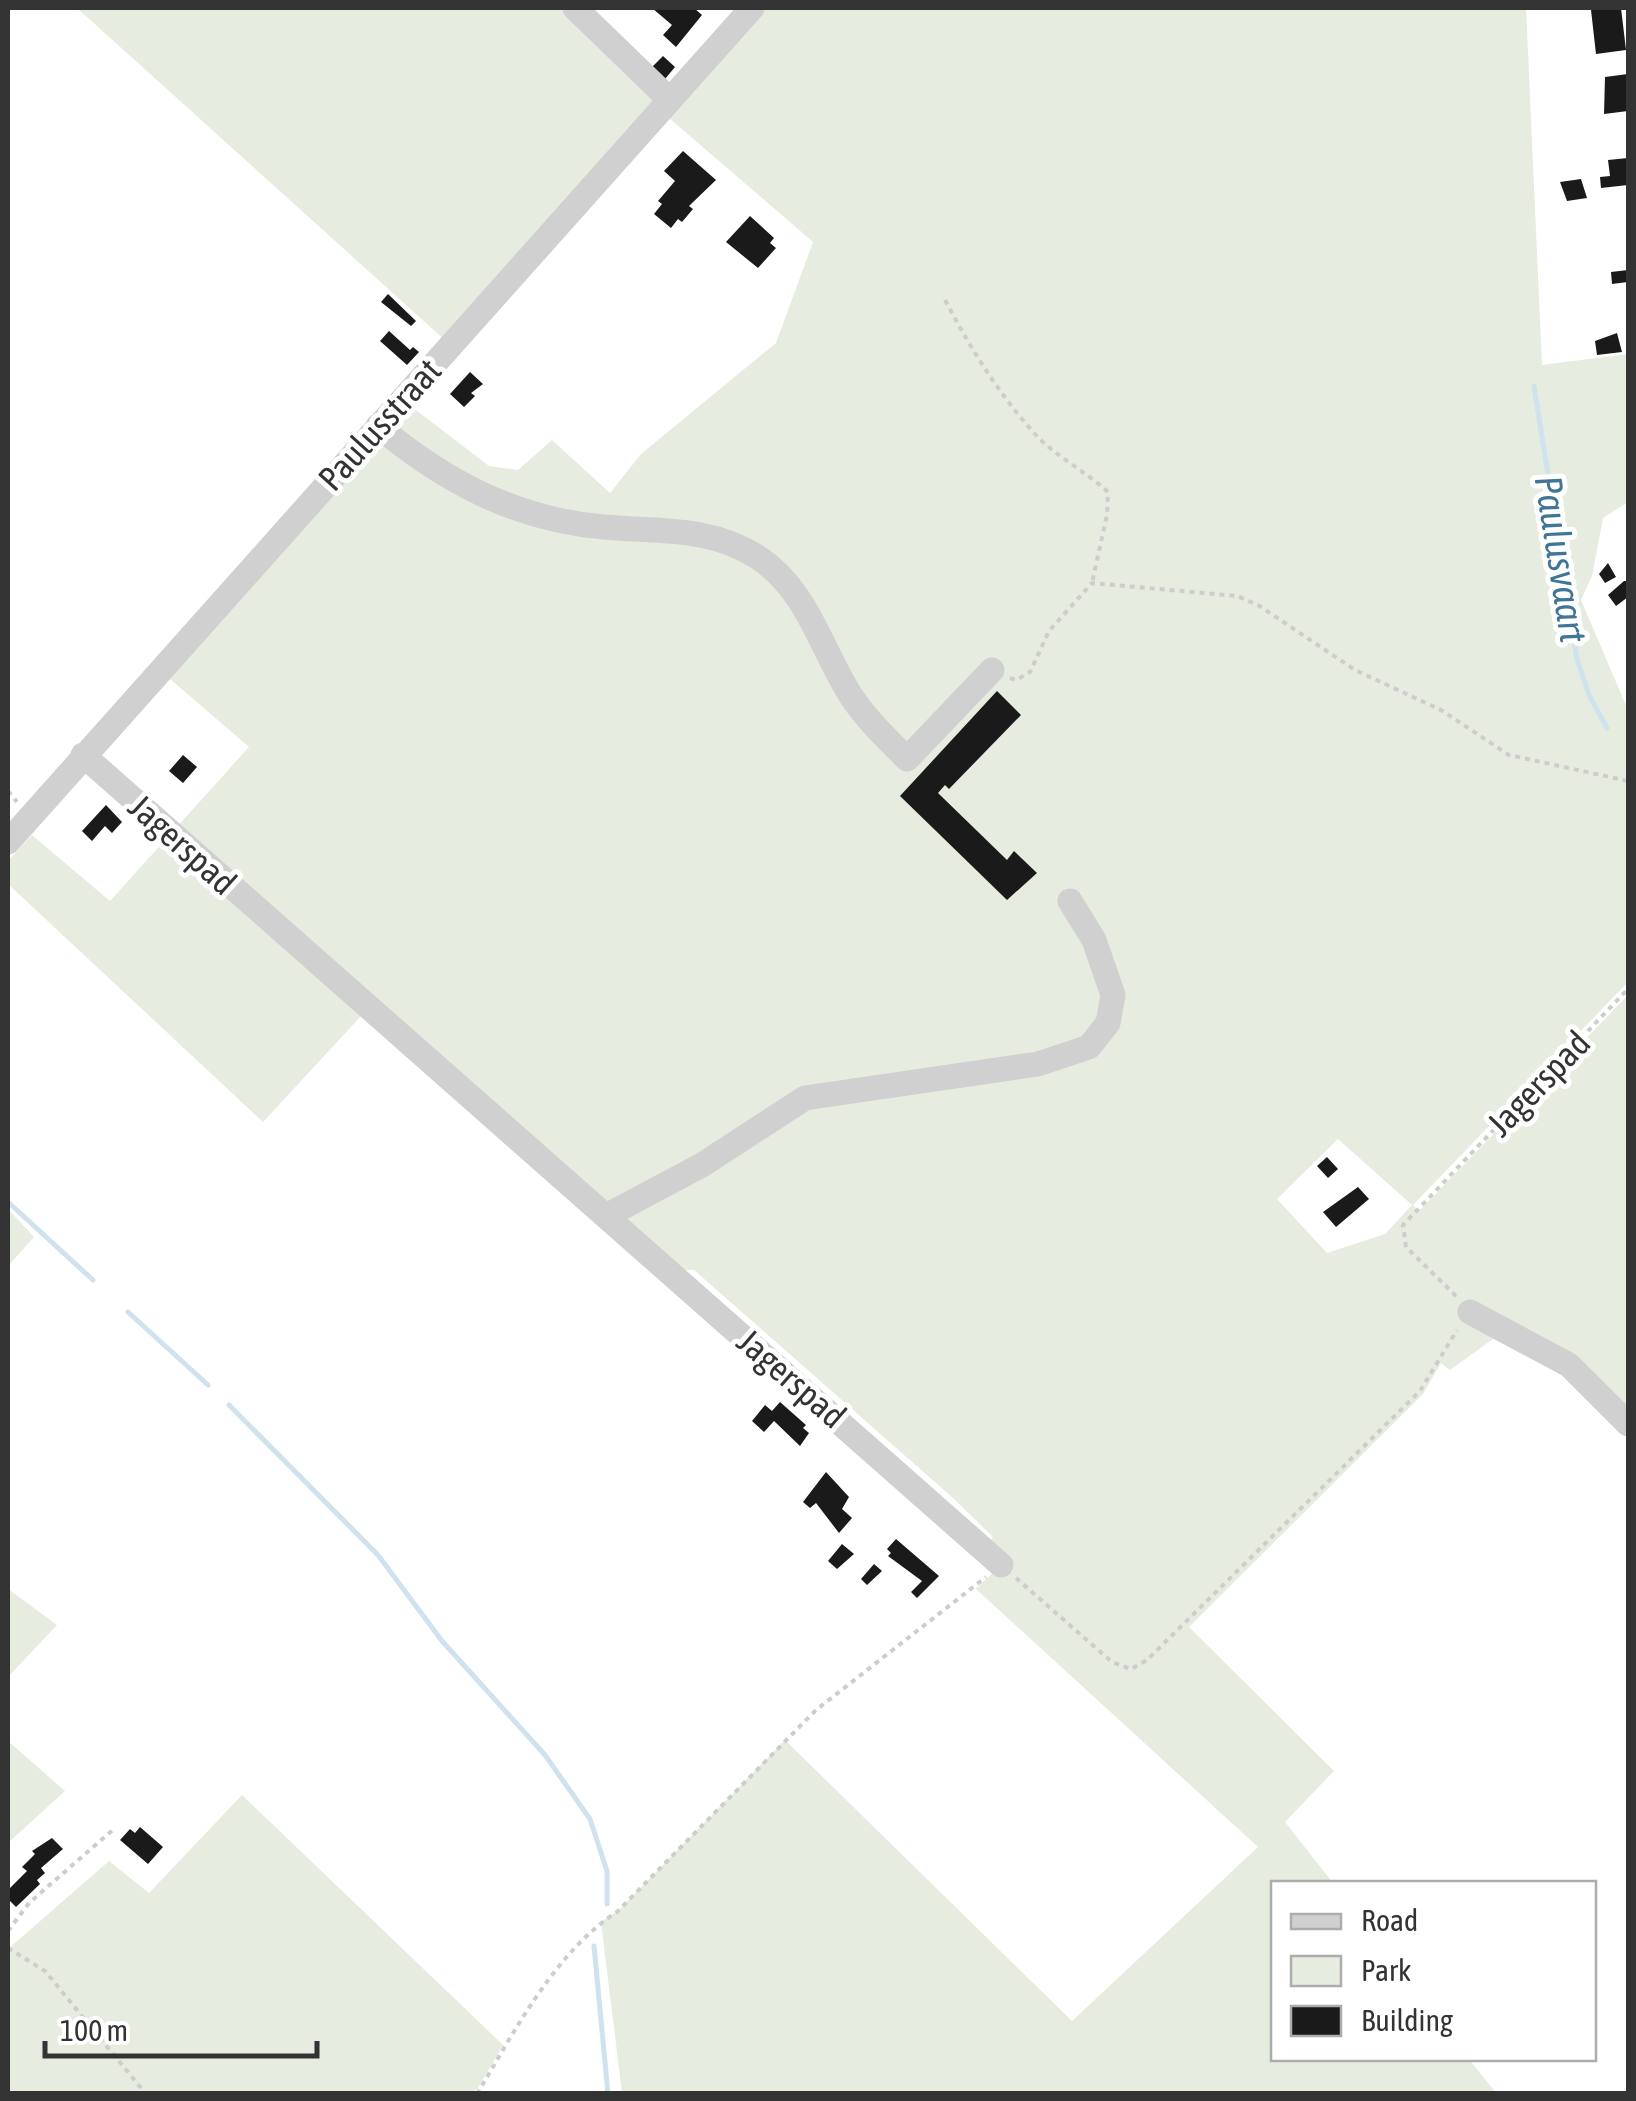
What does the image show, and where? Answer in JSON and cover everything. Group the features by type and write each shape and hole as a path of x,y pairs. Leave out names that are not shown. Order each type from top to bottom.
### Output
{"street":[{"path":"575,8 669,100"},
{"name":"Paulusstraat","path":"8,842 669,100 744,10"},
{"path":"378,426 422,463 500,503 601,527 696,533 759,558 792,588 851,696 907,759 992,670"},
{"name":"Jagerspad","path":"84,755 1000,1565"},
{"path":"606,1216 702,1165 805,1098 1038,1064 1089,1047 1108,1023 1113,995 1094,940 1070,900"},
{"path":"1470,1312 1569,1365 1595,1386 1628,1424"}],"path":[{"path":"945,300 986,378 1006,393 1036,435 1108,492 1108,515 1092,583 1049,632 1030,672 1016,680 992,670"},
{"path":"1092,583 1237,596 1258,604 1355,670 1441,710 1509,755 1628,782"},
{"name":"Jagerspad","path":"1470,1312 1406,1247 1403,1226 1628,988"},
{"path":"477,2094 556,1974 596,1925 617,1912 816,1710 1000,1565 1112,1662 1131,1670 1147,1660 1420,1391 1470,1312"},
{"path":"8,1931 30,1902 116,1828"},
{"path":"8,1948 45,1971 146,2094"}],"green space":[{"path":"77,8 570,8 663,96 741,8 1526,8 1542,365 1628,354 1628,502 1603,518 1592,576 1581,600 1628,710 1628,982 1413,1205 1419,1211 1628,995 1628,1419 1504,1331 1450,1370 1441,1363 1423,1394 1189,1627 1334,1771 1285,1822 1331,1881 1271,1881 1271,2061 1471,2061 1496,2093 622,2093 601,1922 620,1909 785,1740 1072,2021 1258,1847 976,1589 1004,1562 990,1541 993,1537 953,1498 694,1270 683,1270 175,829 249,747 155,666 412,407 489,466 518,470 552,440 610,493 641,454 776,343 813,242 655,106 447,342","holes":["1338,1139 1412,1205 1385,1234 1327,1253 1277,1199"]},
{"path":"32,835 110,901 165,840 363,1014 263,1122 8,884 8,861"},
{"path":"8,1209 34,1237 8,1266"},
{"path":"8,1589 57,1625 8,1677"},
{"path":"8,1741 65,1791 8,1843"},
{"path":"242,1795 503,2045 478,2088 471,2094 8,2093 8,1949 109,1861 149,1893"}],"building":[{"path":"652,8 694,8 702,15 676,47 663,35 672,25"},
{"path":"1621,8 1626,50 1596,54 1591,10"},
{"path":"663,56 675,67 665,79 652,67"},
{"path":"1628,74 1628,111 1604,114 1605,77"},
{"path":"683,151 716,180 689,206 693,209 682,222 678,219 671,228 654,214 662,204 658,201 675,181 664,171"},
{"path":"1628,158 1628,185 1601,188 1600,177 1610,176 1608,160"},
{"path":"1581,179 1587,198 1567,201 1560,182"},
{"path":"750,216 774,238 770,243 776,248 758,268 726,242"},
{"path":"1628,270 1628,282 1612,284 1611,272"},
{"path":"388,294 416,321 411,326 381,302"},
{"path":"389,331 410,350 413,347 419,352 407,365 380,341"},
{"path":"1617,333 1622,352 1597,355 1595,341"},
{"path":"470,372 483,384 471,393 475,396 464,407 450,394"},
{"path":"1608,563 1616,577 1605,583 1599,574"},
{"path":"1628,581 1628,597 1616,606 1608,595"},
{"path":"997,691 1021,715 949,789 945,785 938,793 1007,860 1014,851 1037,873 1007,900 900,796"},
{"path":"183,755 197,767 183,783 169,771"},
{"path":"106,805 122,822 112,833 105,826 92,841 82,831"},
{"path":"1327,1157 1338,1169 1328,1178 1317,1166"},
{"path":"1358,1187 1369,1199 1336,1227 1323,1212"},
{"path":"780,1402 806,1425 803,1428 809,1433 800,1446 774,1421 764,1432 752,1421 765,1405 772,1411"},
{"path":"826,1472 849,1497 842,1509 852,1518 839,1533 816,1503 810,1508 803,1502"},
{"path":"896,1539 939,1576 917,1598 911,1592 922,1581 888,1556 891,1553 887,1549"},
{"path":"842,1544 854,1554 837,1569 828,1561"},
{"path":"874,1564 882,1571 867,1585 861,1579"},
{"path":"140,1827 163,1847 148,1864 120,1840 130,1829 135,1833"},
{"path":"52,1838 63,1849 41,1868 45,1873 37,1880 40,1884 16,1907 8,1899 8,1890 27,1871 22,1867 35,1854 32,1851"}],"waterway":[{"name":"Paulusvaart","path":"1534,386 1577,659 1589,695 1607,728"},
{"path":"8,1202 93,1280"},
{"path":"128,1312 208,1385"},
{"path":"229,1405 378,1555 442,1641 545,1755 590,1819 607,1871 607,1904"},
{"path":"594,1946 608,2094"}]}
